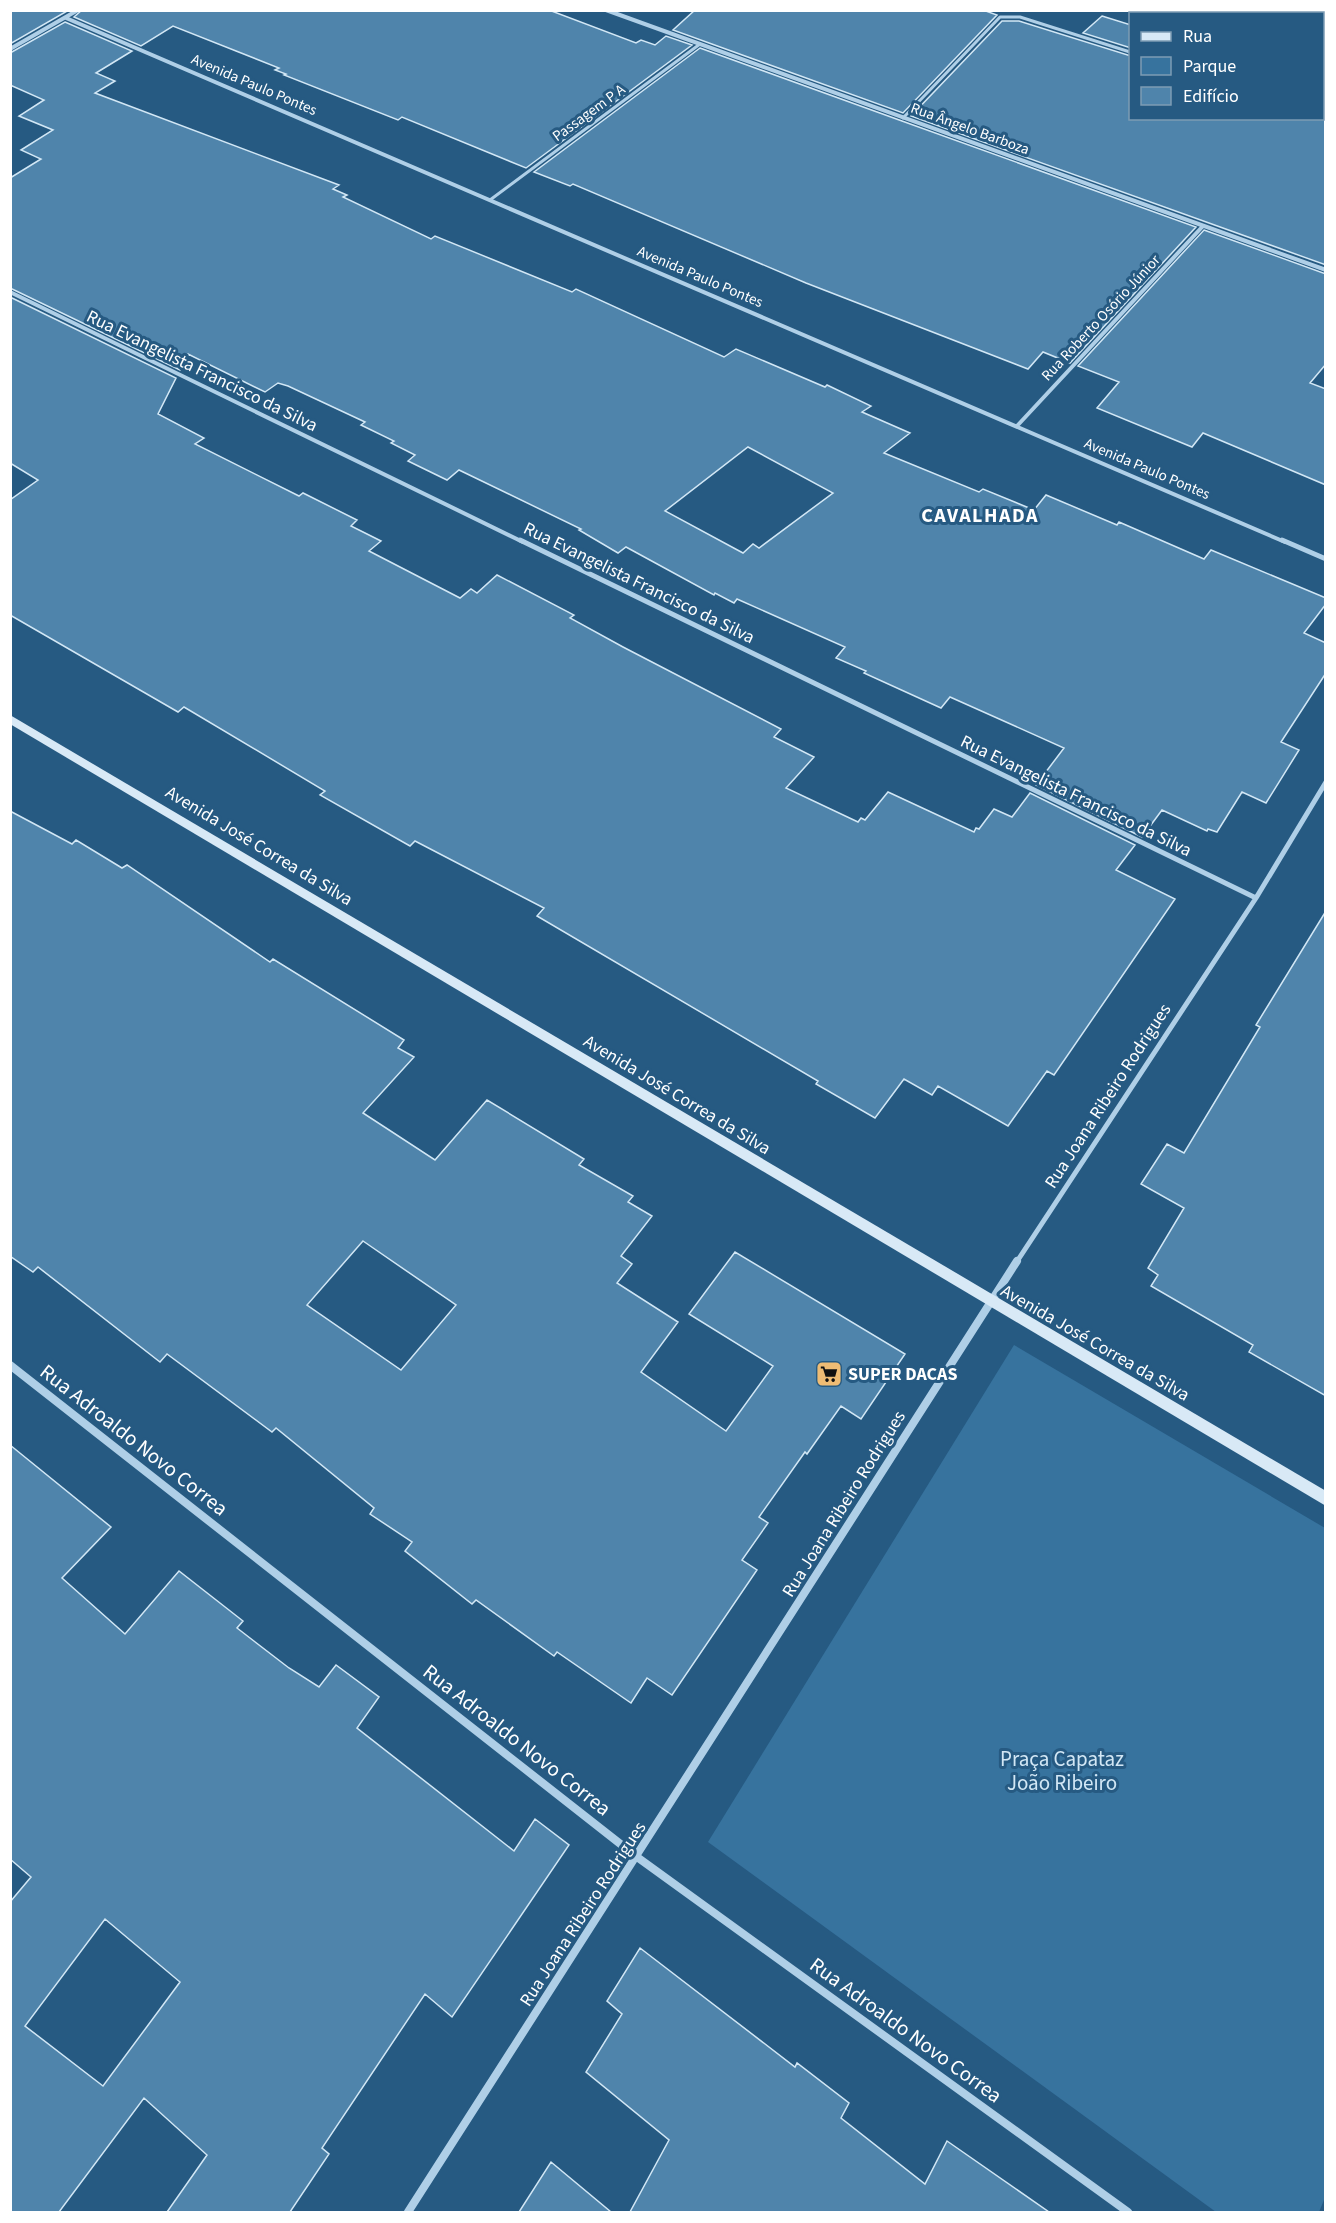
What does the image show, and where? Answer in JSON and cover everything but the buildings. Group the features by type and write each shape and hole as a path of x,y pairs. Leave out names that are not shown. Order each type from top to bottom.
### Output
{"street":[{"path":"10,49 78,10"},
{"name":"Rua Ângelo Barboza","path":"606,10 1326,270"},
{"name":"Avenida Paulo Pontes","path":"66,18 1326,559"},
{"name":"Rua Roberto Osório Júnior","path":"1017,426 1203,226"},
{"name":"Rua Evangelista Francisco da Silva","path":"10,292 1256,898"},
{"name":"Avenida José Correa da Silva","path":"10,719 990,1302 1326,1499"},
{"name":"Rua Joana Ribeiro Rodrigues","path":"408,2212 990,1302 1256,898 1326,782"},
{"name":"Rua Adroaldo Novo Correa","path":"10,1365 637,1857 1128,2212"}],"lane":[{"path":"903,118 1000,17 1020,17 1129,51"},
{"name":"Passagem P A","path":"490,200 700,44"}],"green space":[{"name":"Praça Capataz João Ribeiro","path":"1014,1345 1325,1528 1326,2195 1319,2212 1216,2212 708,1842"}],"waterway":[{"path":"1130,10 1135,12"}],"place":[{"name":"SUPER DACAS","path":"829,1374"}],"district":[{"name":"CAVALHADA","path":"980,516"}]}
